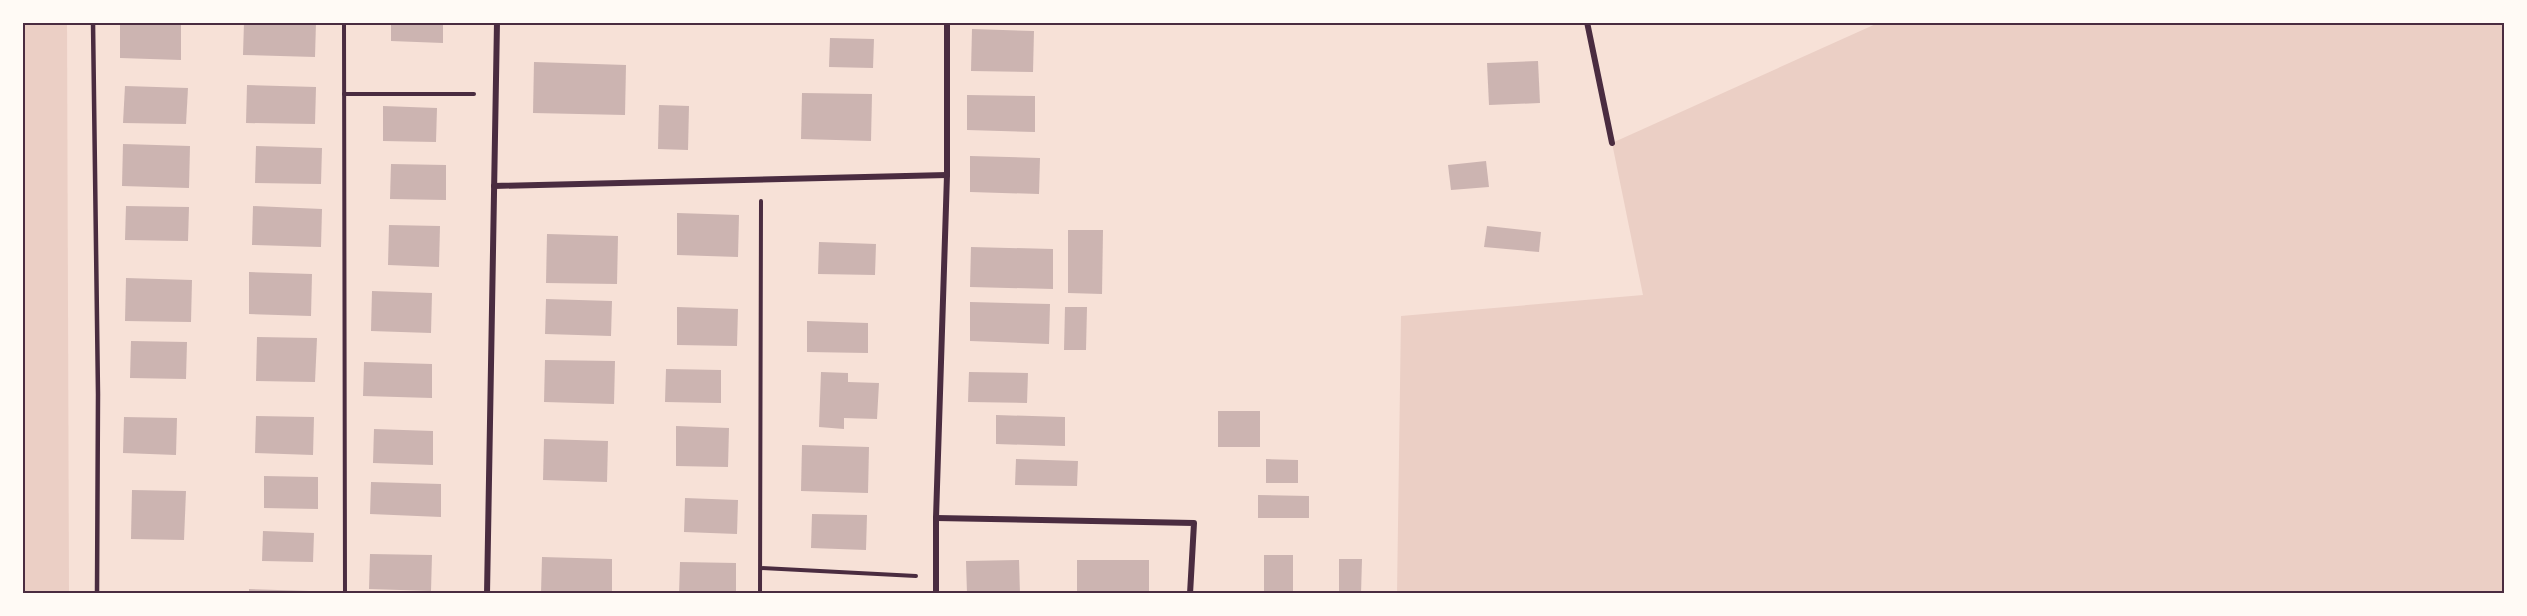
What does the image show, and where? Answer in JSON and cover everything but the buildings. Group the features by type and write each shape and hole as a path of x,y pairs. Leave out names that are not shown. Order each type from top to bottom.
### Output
{"street":[{"path":"487,594 497,22"},
{"path":"936,594 936,518 947,175 947,22"},
{"path":"1587,22 1612,143"},
{"path":"494,186 947,175"},
{"path":"936,518 1194,523 1190,594"}],"lane":[{"path":"93,22 98,394 97,594"}],"path":[{"path":"344,22 345,594"},
{"path":"344,94 496,94"},
{"path":"760,594 761,180"},
{"path":"760,568 937,577"}],"shaded area":[{"path":"22,23 67,23 69,593 23,593"},
{"path":"1878,23 2504,23 2504,593 1397,594 1401,316 1643,295 1612,143"}]}
